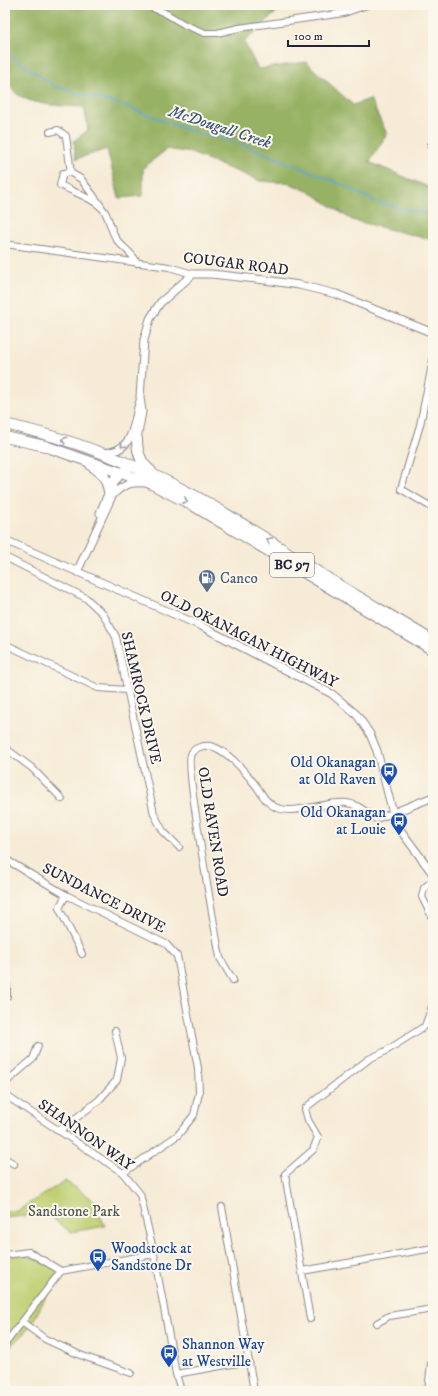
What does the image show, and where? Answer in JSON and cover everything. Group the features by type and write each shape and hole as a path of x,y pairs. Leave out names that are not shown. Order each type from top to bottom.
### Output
{"highway":[{"name":"BC 97","path":"5,424 63,439 101,452 127,462 170,483 261,535 329,579 433,641"},
{"name":"BC 97","path":"5,436 45,446 150,483 194,506 433,650"},
{"path":"81,458 99,458 117,464 127,462 137,439"},
{"path":"137,439 139,457 146,468 170,483"},
{"path":"81,458 99,470 105,477 109,491"},
{"path":"109,491 115,478 122,472 126,471 131,471 151,480 170,483"}],"street":[{"path":"146,5 165,13 184,25 205,33 217,33 299,18 344,13 367,5"},
{"path":"50,132 58,130 66,136 71,173"},
{"path":"101,206 60,185 62,173 71,173 81,179 101,206 106,214 114,236 135,257 137,263"},
{"name":"COUGAR ROAD","path":"5,244 168,267 193,274 211,274 299,285 336,294 433,333"},
{"path":"101,452 109,452 120,449 132,435 140,397 144,340 150,319 160,303 193,274"},
{"path":"433,360 431,379 420,425 401,488 433,508"},
{"path":"137,439 142,412 140,397"},
{"path":"77,572 112,496 124,485 136,482 150,483"},
{"path":"97,528 100,513 109,491"},
{"name":"OLD OKANAGAN HIGHWAY","path":"5,540 201,626 332,694 357,715 370,734 377,751 393,813 402,831 433,874"},
{"name":"SHAMROCK DRIVE","path":"5,557 86,598 102,614 116,636 154,814 163,831 179,847"},
{"path":"5,644 98,688 127,690"},
{"name":"OLD RAVEN ROAD","path":"233,980 220,958 192,795 189,760 190,754 198,748 209,746 220,750 246,771 268,803 276,808 287,809 347,803 358,806 376,819 393,813"},
{"path":"5,748 32,768 62,798"},
{"path":"393,813 433,797"},
{"name":"SUNDANCE DRIVE","path":"5,858 66,895 166,944 177,956 198,1068 200,1093 194,1115 178,1136 123,1173"},
{"path":"433,880 424,888 422,897 433,919"},
{"path":"66,895 59,908 82,954"},
{"path":"5,981 7,986 7,996"},
{"path":"310,1319 285,1174 313,1150 318,1137 308,1120 305,1110 309,1105 369,1059 386,1051 425,1026 433,1004"},
{"path":"59,1131 98,1101 116,1080 121,1058 115,1031"},
{"path":"5,1082 33,1059 38,1046"},
{"name":"SHANNON WAY","path":"5,1095 123,1173 140,1194 154,1254 176,1374 181,1391"},
{"path":"5,1158 14,1164"},
{"path":"222,1207 254,1391"},
{"path":"302,1272 433,1248"},
{"path":"5,1255 29,1252 61,1271 154,1254"},
{"path":"5,1344 61,1271"},
{"path":"377,1323 389,1316 433,1308"},
{"path":"22,1322 46,1339 66,1349 131,1373"},
{"path":"428,1391 431,1364 433,1360"},
{"path":"176,1374 249,1361"}],"green space":[{"path":"5,5 284,5 244,42 258,69 306,62 353,105 370,99 387,134 369,162 433,189 433,240 352,220 312,193 289,183 260,181 191,153 167,149 143,168 143,196 119,198 107,149 76,159 74,141 88,130 84,107 51,105 34,102 16,93 5,80"},
{"name":"Sandstone Park","path":"65,1181 92,1199 105,1226 71,1232 41,1210 40,1214 5,1218 5,1211 17,1211"},
{"path":"23,1254 61,1268 30,1327 5,1352 5,1256"}],"waterway":[{"name":"McDougall Creek","path":"5,52 56,87 122,105 191,131 247,146 343,185 376,202 417,212 433,214"}],"place":[{"name":"Canco","path":"207,593"},
{"name":"Old Okanagan at Old Raven","path":"389,786"},
{"name":"Old Okanagan at Louie","path":"399,836"},
{"name":"Woodstock at Sandstone Dr","path":"98,1272"},
{"name":"Shannon Way at Westville","path":"169,1368"}]}
